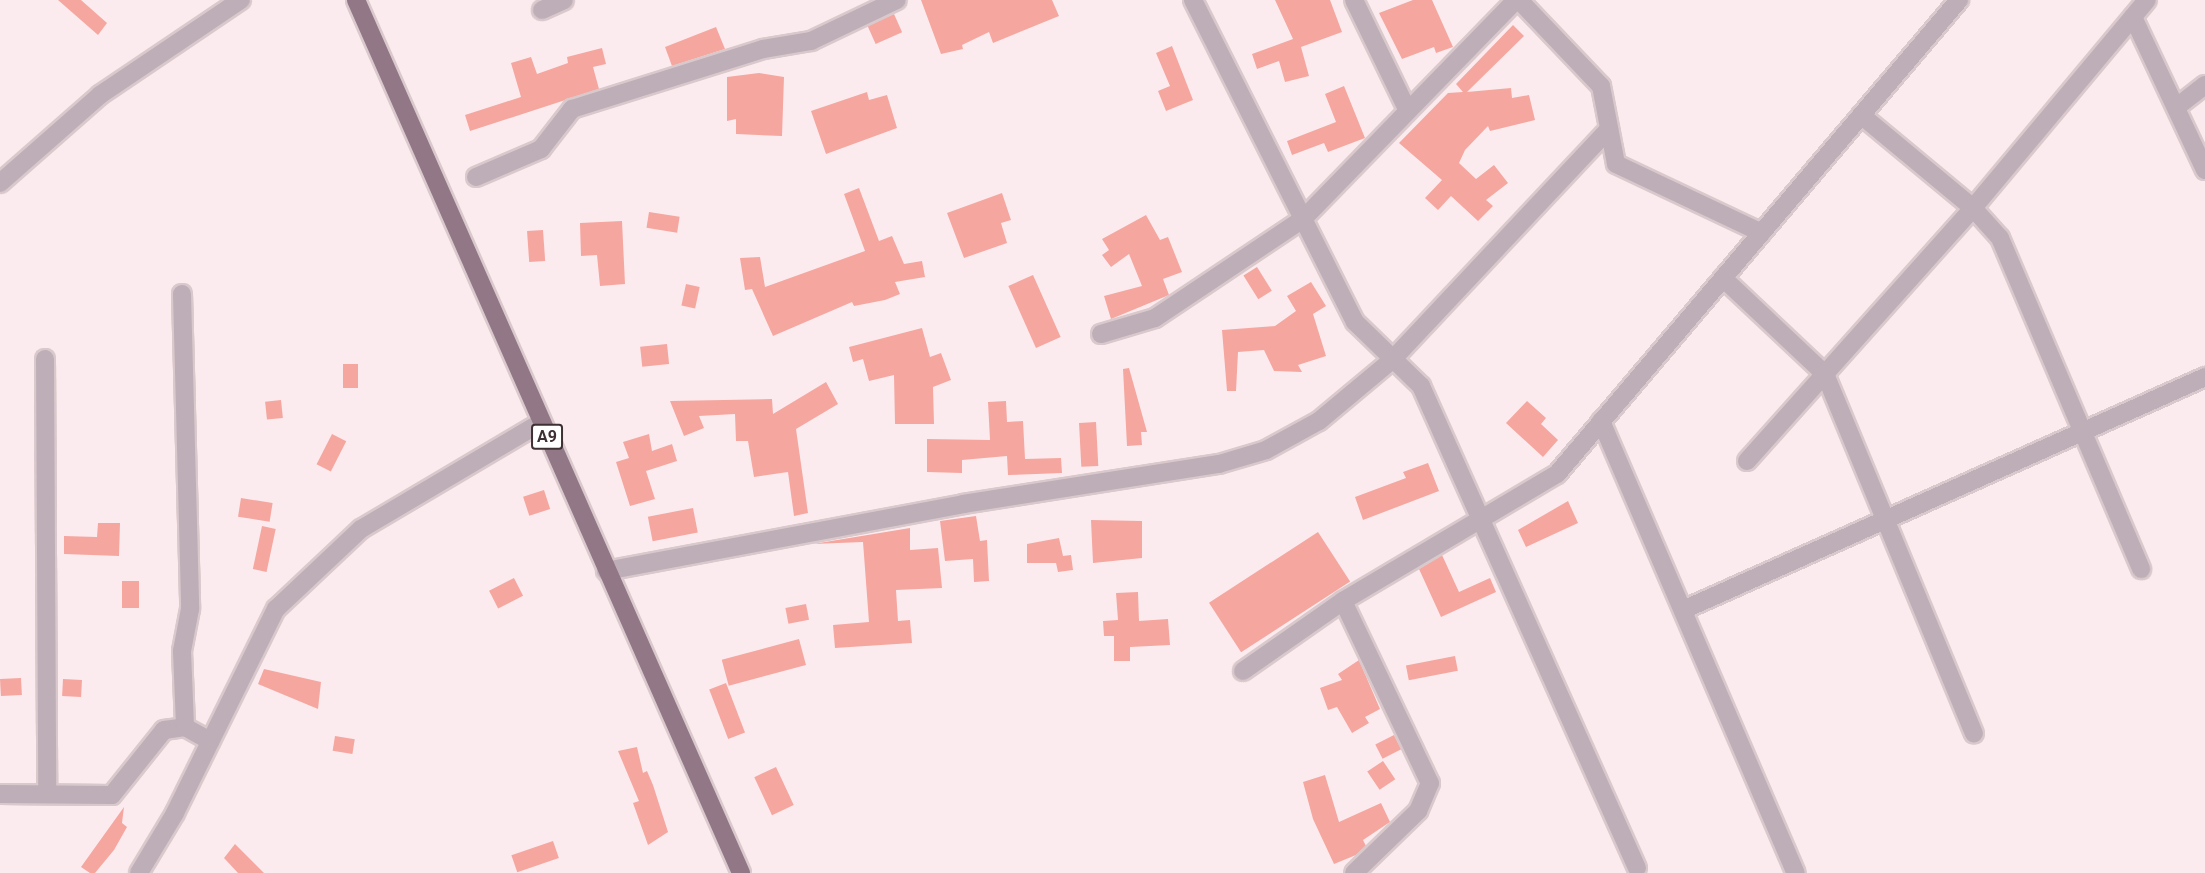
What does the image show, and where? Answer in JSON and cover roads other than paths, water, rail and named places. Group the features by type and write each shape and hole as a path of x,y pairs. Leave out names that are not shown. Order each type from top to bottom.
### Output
{"main road":[{"name":"A9","path":"356,0 540,423 741,873"}],"street":[{"path":"0,183 100,94 241,0"},
{"path":"543,10 564,0"},
{"path":"476,177 541,149 572,109 763,49 811,41 897,0"},
{"path":"1193,0 1355,322 1421,386 1484,518 1637,868"},
{"path":"1354,0 1408,111"},
{"path":"1101,334 1155,318 1303,219 1517,0 1601,86 1616,164 1761,232"},
{"path":"1243,671 1343,601 1557,474 1959,0"},
{"path":"1747,462 1973,208 2147,0"},
{"path":"2133,17 2178,106 2205,170"},
{"path":"2178,106 2205,85"},
{"path":"1861,115 1973,208 2000,238 2141,569"},
{"path":"606,571 963,504 1219,464 1266,450 1319,421 1392,360 1609,129"},
{"path":"1723,278 1826,374 1882,521 1974,733"},
{"path":"182,294 190,609 182,651 185,727"},
{"path":"45,359 47,794"},
{"path":"1683,610 2205,377"},
{"path":"1601,421 1796,873"},
{"path":"139,873 210,741 276,609 362,529 540,423"},
{"path":"1343,601 1430,783 1418,811 1354,873"},
{"path":"0,794 112,795 164,729 185,727 210,741"}]}
